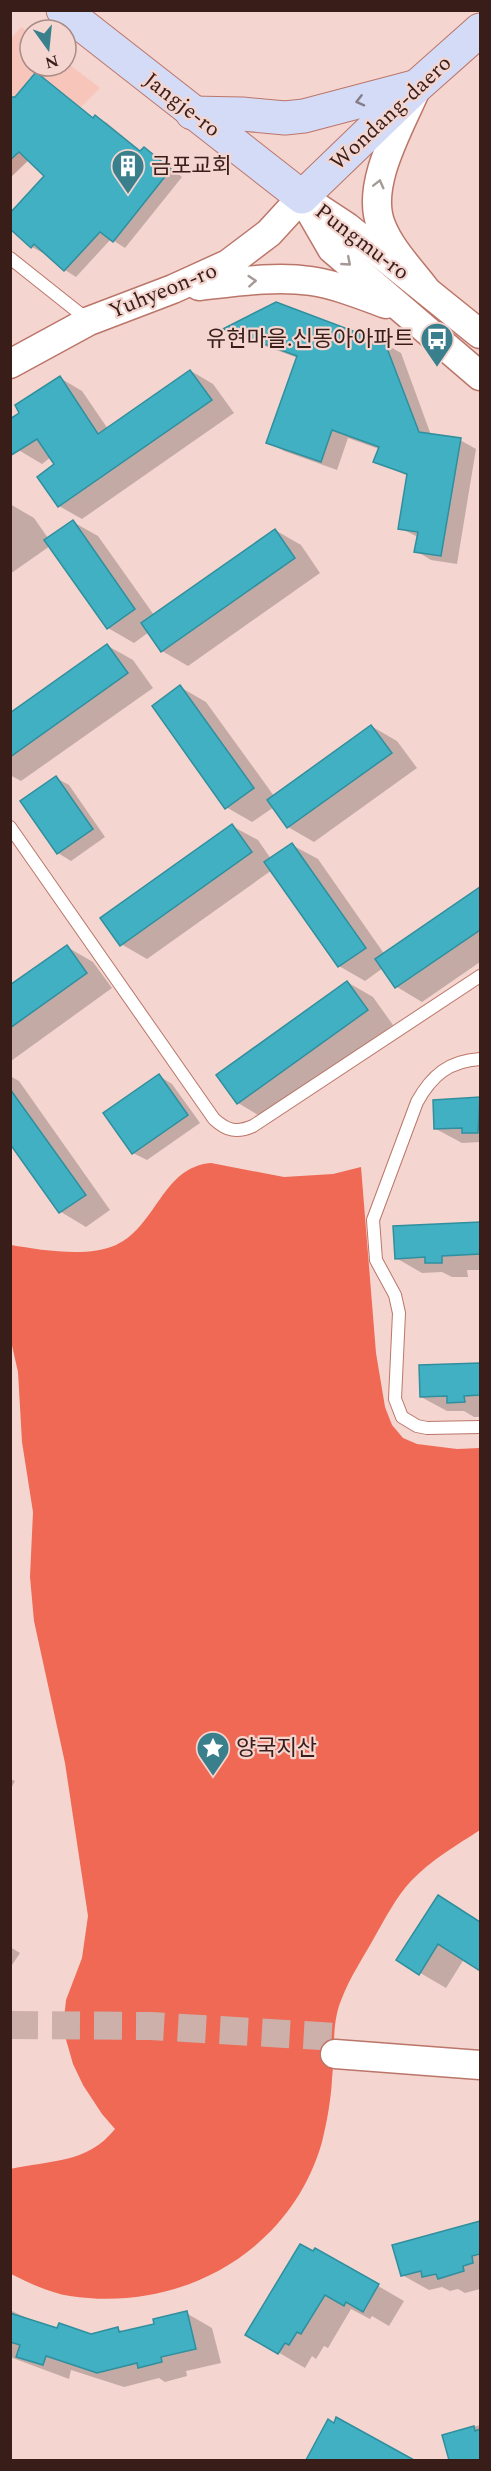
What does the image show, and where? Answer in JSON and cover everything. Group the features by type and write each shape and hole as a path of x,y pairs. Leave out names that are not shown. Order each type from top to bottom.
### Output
{"main road":[{"name":"Jangje-ro","path":"63,10 302,197"},
{"name":"Wondang-daero","path":"302,197 417,86 480,30"},
{"path":"192,113 285,118 304,116 417,86"}],"street":[{"path":"417,86 380,177 376,196 377,212 382,227 426,290"},
{"name":"Yuhyeon-ro","path":"10,364 89,321 173,289 228,264 269,233 302,197"},
{"name":"Pungmu-ro","path":"302,197 347,226 480,334"},
{"name":"Pungmu-ro","path":"302,197 332,249 480,376"},
{"path":"173,289 235,282 294,280 338,288 402,310"},
{"path":"480,2049 336,2045 480,2065"}],"lane":[{"path":"10,258 89,321"},
{"path":"10,827 214,1119 232,1131 253,1126 480,976"},
{"path":"480,1059 464,1060 444,1068 424,1088 373,1220 374,1252 394,1295 399,1313 395,1385 397,1409 408,1422 427,1428 480,1427"}],"shaded area":[{"path":"18,31 18,78 78,78 78,71 100,88 11,177 11,39"},
{"path":"211,1163 284,1177 333,1174 361,1167 376,1353 385,1407 392,1425 403,1438 417,1444 457,1449 480,1448 480,1830 419,1873 406,1887 391,1908 349,1983 336,2018 331,2094 322,2142 307,2181 285,2215 258,2244 226,2267 190,2284 151,2295 111,2299 62,2295 11,2274 10,2169 80,2155 92,2149 115,2129 83,2085 73,2064 63,2029 66,2000 82,1958 88,1916 65,1763 34,1621 30,1577 33,1512 22,1442 18,1372 11,1341 11,1245 50,1251 78,1252 116,1245 141,1225 181,1175 195,1167"}],"building":[{"path":"31,78 43,78 93,118 95,115 140,151 144,147 171,169 113,242 100,232 64,271 34,244 31,248 10,229 10,213 44,176 19,152 10,160 10,97 15,97"},
{"path":"276,302 385,343 419,432 461,438 441,556 414,552 418,532 398,529 407,474 373,462 379,447 332,430 321,462 266,443 297,356 223,329"},
{"path":"190,370 212,400 58,507 37,477 54,464 37,439 10,456 10,419 19,413 15,405 60,376 98,434"},
{"path":"73,520 135,609 107,629 44,540"},
{"path":"275,529 295,558 161,652 141,623"},
{"path":"107,644 128,673 10,757 10,713"},
{"path":"180,685 254,788 225,809 152,706"},
{"path":"371,725 392,753 287,828 267,800"},
{"path":"56,776 93,829 57,854 20,801"},
{"path":"232,824 252,852 120,946 100,918"},
{"path":"292,843 366,948 338,967 264,862"},
{"path":"480,887 480,930 395,988 375,959"},
{"path":"67,945 87,973 10,1028 10,985"},
{"path":"347,981 368,1010 237,1104 216,1075"},
{"path":"159,1074 188,1115 132,1154 103,1113"},
{"path":"10,1089 86,1195 59,1213 10,1144"},
{"path":"480,1097 478,1133 462,1133 462,1128 434,1129 433,1100"},
{"path":"480,1222 480,1254 442,1256 442,1263 425,1263 425,1257 395,1259 393,1226"},
{"path":"480,1363 480,1395 464,1396 465,1402 447,1403 447,1396 420,1397 419,1365"},
{"path":"438,1895 480,1922 480,1971 438,1944 419,1975 396,1960"},
{"path":"480,2221 480,2254 472,2256 473,2263 463,2266 464,2271 438,2279 436,2274 422,2277 421,2271 401,2276 392,2245"},
{"path":"300,2244 313,2251 315,2248 379,2284 363,2312 346,2302 344,2306 325,2295 301,2334 297,2332 289,2345 285,2343 278,2354 245,2335"},
{"path":"187,2311 196,2349 161,2357 162,2362 138,2368 137,2363 97,2373 46,2356 43,2365 16,2357 20,2345 10,2342 10,2313 57,2328 59,2323 91,2334 118,2327 119,2332 154,2324 153,2319"},
{"path":"336,2417 414,2460 306,2460 328,2419 334,2423"},
{"path":"474,2426 475,2431 480,2429 480,2460 449,2460 442,2435"}],"tunnel":[{"path":"10,2025 150,2026 338,2037"}],"place":[{"name":"금포교회","path":"128,195"},
{"name":"유현마을.신동아아파트","path":"437,368"},
{"name":"양국지산","path":"213,1777"}]}
